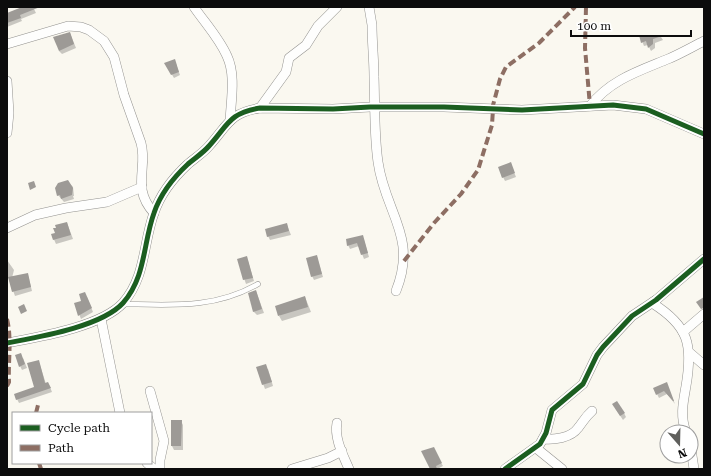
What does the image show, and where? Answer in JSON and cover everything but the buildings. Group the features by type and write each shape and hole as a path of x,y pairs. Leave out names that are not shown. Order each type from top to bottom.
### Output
{"street":[{"path":"194,7 220,42 228,57 232,86 230,120"},
{"path":"260,108 286,72 289,58 306,46 318,26 337,7"},
{"path":"369,7 372,25 376,145 379,174 402,236 404,248 402,277 396,291"},
{"path":"7,44 68,26 81,27 90,30 104,41 114,57 124,95 142,143 144,150 141,168 142,188 148,207 154,213"},
{"path":"590,106 599,95 620,80 704,42"},
{"path":"7,81 9,113 7,133"},
{"path":"7,343 44,336 101,319 123,304 135,284 144,262 154,213 174,179 208,148 230,120 235,116 249,110 260,108 333,109 375,107 522,110 613,105 646,109 704,134"},
{"path":"7,228 35,215 66,208 107,202 142,188"},
{"path":"655,301 704,259"},
{"path":"505,469 536,448 543,439 552,410 583,384 597,354 632,316 704,266"},
{"path":"655,301 674,317 683,332 690,353 682,409 685,424"},
{"path":"683,332 704,314"},
{"path":"101,319 120,412"},
{"path":"690,353 704,365"},
{"path":"150,391 164,441 160,460 160,469"},
{"path":"543,439 552,439 570,435 578,429 583,419 592,411"},
{"path":"337,423 336,430 349,469"},
{"path":"536,448 562,469"},
{"path":"292,469 328,458 342,451"}],"lane":[{"path":"123,304 193,304 232,297 258,284"}],"marked path":[{"path":"492,109 500,79 506,67 539,43 575,7"},
{"path":"586,7 585,48 590,106"},
{"path":"404,261 434,223 461,194 478,170 492,125 493,109"},
{"path":"7,319 10,342 9,382 7,386"},
{"path":"36,412 38,405"},
{"path":"39,464 41,469"}],"cycle path":[{"path":"7,343 52,334 85,325 100,319 123,303 136,282 143,260 150,224 164,193 188,164 207,149 230,121 242,113 250,110 260,108 333,109 370,107 444,107 522,110 613,105 646,109 704,134"},
{"path":"505,469 540,444 546,433 552,410 583,384 597,355 632,316 656,300 704,259"}]}
